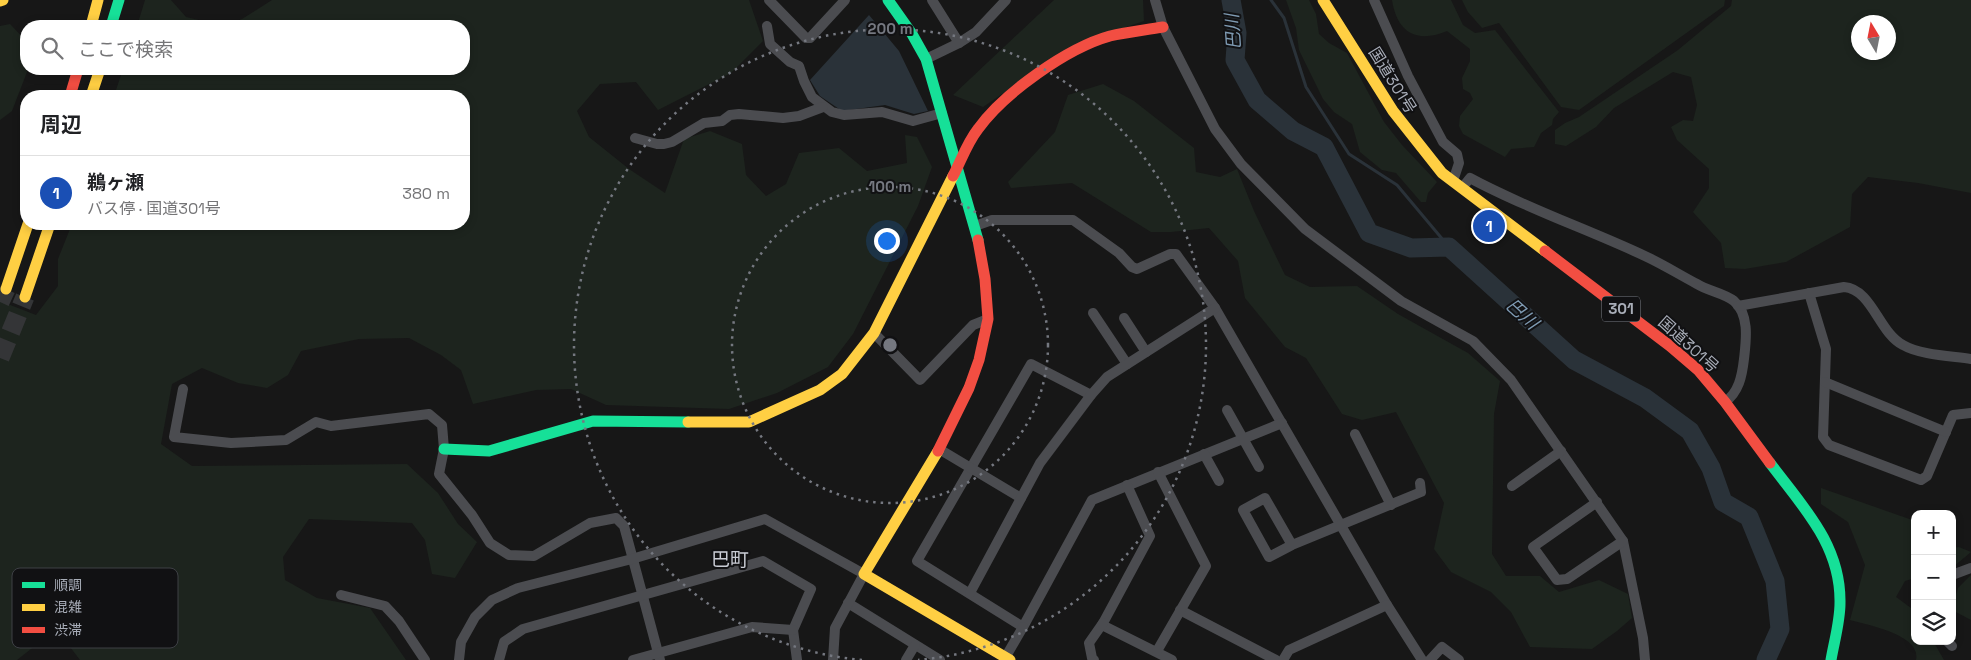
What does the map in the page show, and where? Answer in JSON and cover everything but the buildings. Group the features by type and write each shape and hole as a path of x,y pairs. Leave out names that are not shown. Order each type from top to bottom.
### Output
{"main road":[{"path":"92,20 98,0"},
{"path":"113,20 119,0"},
{"path":"888,0 912,34 926,59 964,196 975,226 985,278 988,319 979,360 969,388 939,449 864,574 1008,659"},
{"name":"国道301号","path":"1323,0 1400,122 1423,152 1442,172 1670,346 1698,370 1725,402 1805,510 1832,552 1837,568 1840,604 1831,660"},
{"path":"444,449 489,451 593,421 749,422 820,390 842,374 874,333 976,131 993,109 1034,77 1082,46 1111,36 1164,27"},
{"path":"72,90 76,75"},
{"path":"93,90 98,75"},
{"path":"6,289 26,230"},
{"path":"25,297 48,230"}],"street":[{"path":"769,0 806,38 810,38 845,0"},
{"path":"932,0 959,43"},
{"path":"926,59 959,43 976,32 1006,0"},
{"path":"1155,0 1164,27 1215,130 1241,164 1305,229 1401,301 1473,341 1511,380 1623,541 1643,638 1645,660"},
{"path":"1374,0 1408,76 1443,142 1457,154 1459,163 1458,185"},
{"path":"767,26 770,44 790,62 799,66 812,97 823,106 844,115 882,112 912,121 943,117"},
{"path":"635,138 656,144 664,144 672,142 704,123 722,121 730,115 739,114 783,118 799,116 823,106"},
{"path":"1458,185 1470,178 1516,202 1649,258 1706,290 1726,296 1735,302 1745,323 1746,341 1743,366 1734,396 1725,402"},
{"path":"975,226 992,220 1072,220 1119,253 1132,268 1137,269 1170,254 1176,254 1215,308 1387,606 1422,660"},
{"path":"1738,306 1844,287 1852,288 1868,304 1892,337 1902,345 1918,350 1971,359"},
{"path":"1810,293 1826,350 1823,437 1829,444 1921,480 1927,476 1952,415 1971,414"},
{"path":"970,594 1040,463 1091,395 1107,377 1215,308"},
{"path":"1093,313 1128,364"},
{"path":"1124,318 1146,352"},
{"path":"874,333 920,380 973,325 988,319"},
{"path":"1023,627 918,561 1031,364 1091,395"},
{"path":"1825,382 1946,432"},
{"path":"183,389 174,437 231,443 286,440 316,422 331,426 429,414 442,425 444,449 439,474 472,515 490,543 509,555 534,556 590,523 616,518 624,526 659,656"},
{"path":"1227,410 1259,467"},
{"path":"1008,659 1023,627 1092,500 1282,423"},
{"path":"1355,434 1391,504"},
{"path":"939,449 1021,498"},
{"path":"1512,486 1561,451"},
{"path":"1204,454 1219,481"},
{"path":"1157,651 1206,566 1158,472"},
{"path":"1292,545 1265,498 1243,510 1269,558 1292,545 1421,492 1420,484"},
{"path":"1094,660 1089,643 1103,624 1150,536 1126,485"},
{"path":"1597,502 1533,547 1557,580 1568,579 1623,541"},
{"path":"459,660 461,642 475,617 492,600 518,588 632,559 765,519 864,574 835,628 833,660"},
{"path":"499,660 504,642 523,629 763,561 811,589 793,630 798,660"},
{"path":"1956,574 1971,568"},
{"path":"341,595 385,606 399,621 424,660"},
{"path":"848,603 940,660"},
{"path":"1283,660 1289,650 1387,606"},
{"path":"1180,610 1276,660"},
{"path":"1103,624 1172,660"},
{"path":"632,660 659,656 752,627 793,630"},
{"path":"906,660 915,644"},
{"path":"1430,660 1442,647 1459,660"}],"shaded area":[{"path":"145,0 171,0 186,17 199,20 139,20"},
{"path":"272,0 749,0 763,41 731,73 658,110 636,82 600,84 577,111 589,137 629,169 665,193 684,139 710,131 742,144 746,175 766,196 786,184 799,153 839,148 867,171 907,163 905,135 917,137 932,167 918,206 853,334 828,367 777,393 729,409 606,405 571,389 536,390 473,404 461,370 441,355 409,338 359,339 301,351 288,375 267,388 238,383 202,368 172,384 161,444 192,466 407,464 438,493 458,524 477,542 455,578 432,574 425,540 412,523 309,519 283,557 285,580 317,598 370,608 406,660 80,660 71,648 178,648 178,568 12,568 12,648 32,648 17,660 0,660 0,301 36,315 58,286 58,259 70,230 470,230 470,90 116,90 121,75 470,75 470,20 239,20"},
{"path":"1054,0 1143,0 1144,21 1076,44 983,107 953,95"},
{"path":"1286,0 1309,0 1316,14 1319,34 1329,43 1347,53 1384,122 1402,145 1437,182 1428,193 1426,202 1421,202 1396,173 1382,170 1360,152 1352,124 1334,112 1323,99 1299,50 1296,28"},
{"path":"1392,0 1451,0 1463,25 1475,33 1495,30 1559,112 1553,119 1552,125 1541,133 1534,147 1511,149 1505,157 1463,134 1459,126 1460,116 1473,99 1470,93 1463,89 1462,78 1470,61 1470,49 1447,31 1426,36 1410,32 1398,20"},
{"path":"1462,0 1725,0 1724,6 1579,110 1561,107 1499,23 1482,28 1468,12"},
{"path":"1732,0 1971,0 1971,193 1918,183 1868,177 1852,194 1850,227 1786,262 1745,269 1725,268 1721,243 1693,212 1709,188 1709,169 1677,140 1671,127 1683,120 1693,121 1697,105 1691,77 1673,72 1614,108 1596,127 1566,146 1555,144 1555,130 1579,117 1678,50 1731,6"},
{"path":"869,15 899,51 928,111 914,114 885,105 842,111 820,96 810,80"},
{"path":"10,24 20,35 20,75 26,75 12,111 0,120 0,26"},
{"path":"1103,84 1134,101 1194,148 1196,172 1220,177 1237,169 1254,211 1285,275 1310,287 1357,286 1398,314 1468,353 1500,381 1494,414 1492,554 1506,576 1540,576 1559,592 1599,580 1628,594 1632,618 1592,649 1530,647 1511,612 1491,592 1451,572 1434,549 1444,503 1396,412 1362,420 1342,414 1306,358 1285,347 1245,298 1238,261 1209,228 1151,232 1072,183 1011,188 1008,182 1055,132 1068,95"},
{"path":"1821,488 1911,520 1911,579 1905,581 1896,597 1911,608 1911,644 1892,632 1850,620 1865,565 1848,522 1821,504"},
{"path":"1956,547 1971,552 1956,565 1956,555"},
{"path":"1971,575 1971,620 1956,612 1958,588"},
{"path":"1912,645 1935,645 1944,660 1916,660 1916,651"}],"waterway":[{"name":"巴川","path":"1231,0 1237,33 1235,60 1257,100 1293,131 1324,147 1369,233 1411,248 1449,247 1574,360 1645,398 1690,431 1711,468 1723,502 1749,517 1775,581 1780,629 1766,660"},
{"path":"1271,0 1284,18 1306,87 1349,154 1397,185 1449,247"}],"tunnel":[{"path":"0,302 6,289"},
{"path":"0,358 25,297"}],"traffic: fast":[{"path":"113,20 119,0"},
{"path":"888,0 912,34 926,59 978,240"},
{"path":"444,449 489,451 593,421 688,422"},
{"path":"1770,463 1818,528 1834,563 1839,582 1840,610 1831,660"}],"traffic: slow":[{"path":"93,20 98,0"},
{"path":"1323,0 1393,111 1442,173 1545,251"},
{"path":"93,90 98,75"},
{"path":"688,422 749,422 820,390 842,374 874,333 953,176"},
{"path":"6,289 26,230"},
{"path":"25,297 48,230"},
{"path":"938,451 864,574 1010,660"}],"traffic: jam":[{"path":"953,176 971,140 989,115 1020,87 1056,61 1093,42 1110,36 1163,27"},
{"path":"72,90 76,75"},
{"path":"938,451 969,388 979,360 988,319 985,279 978,240"},
{"path":"1545,251 1670,346 1698,370 1725,402 1770,463"}],"place":[{"name":"鵜ヶ瀬","path":"1489,226"}],"district":[{"name":"巴町","path":"730,559"}]}
